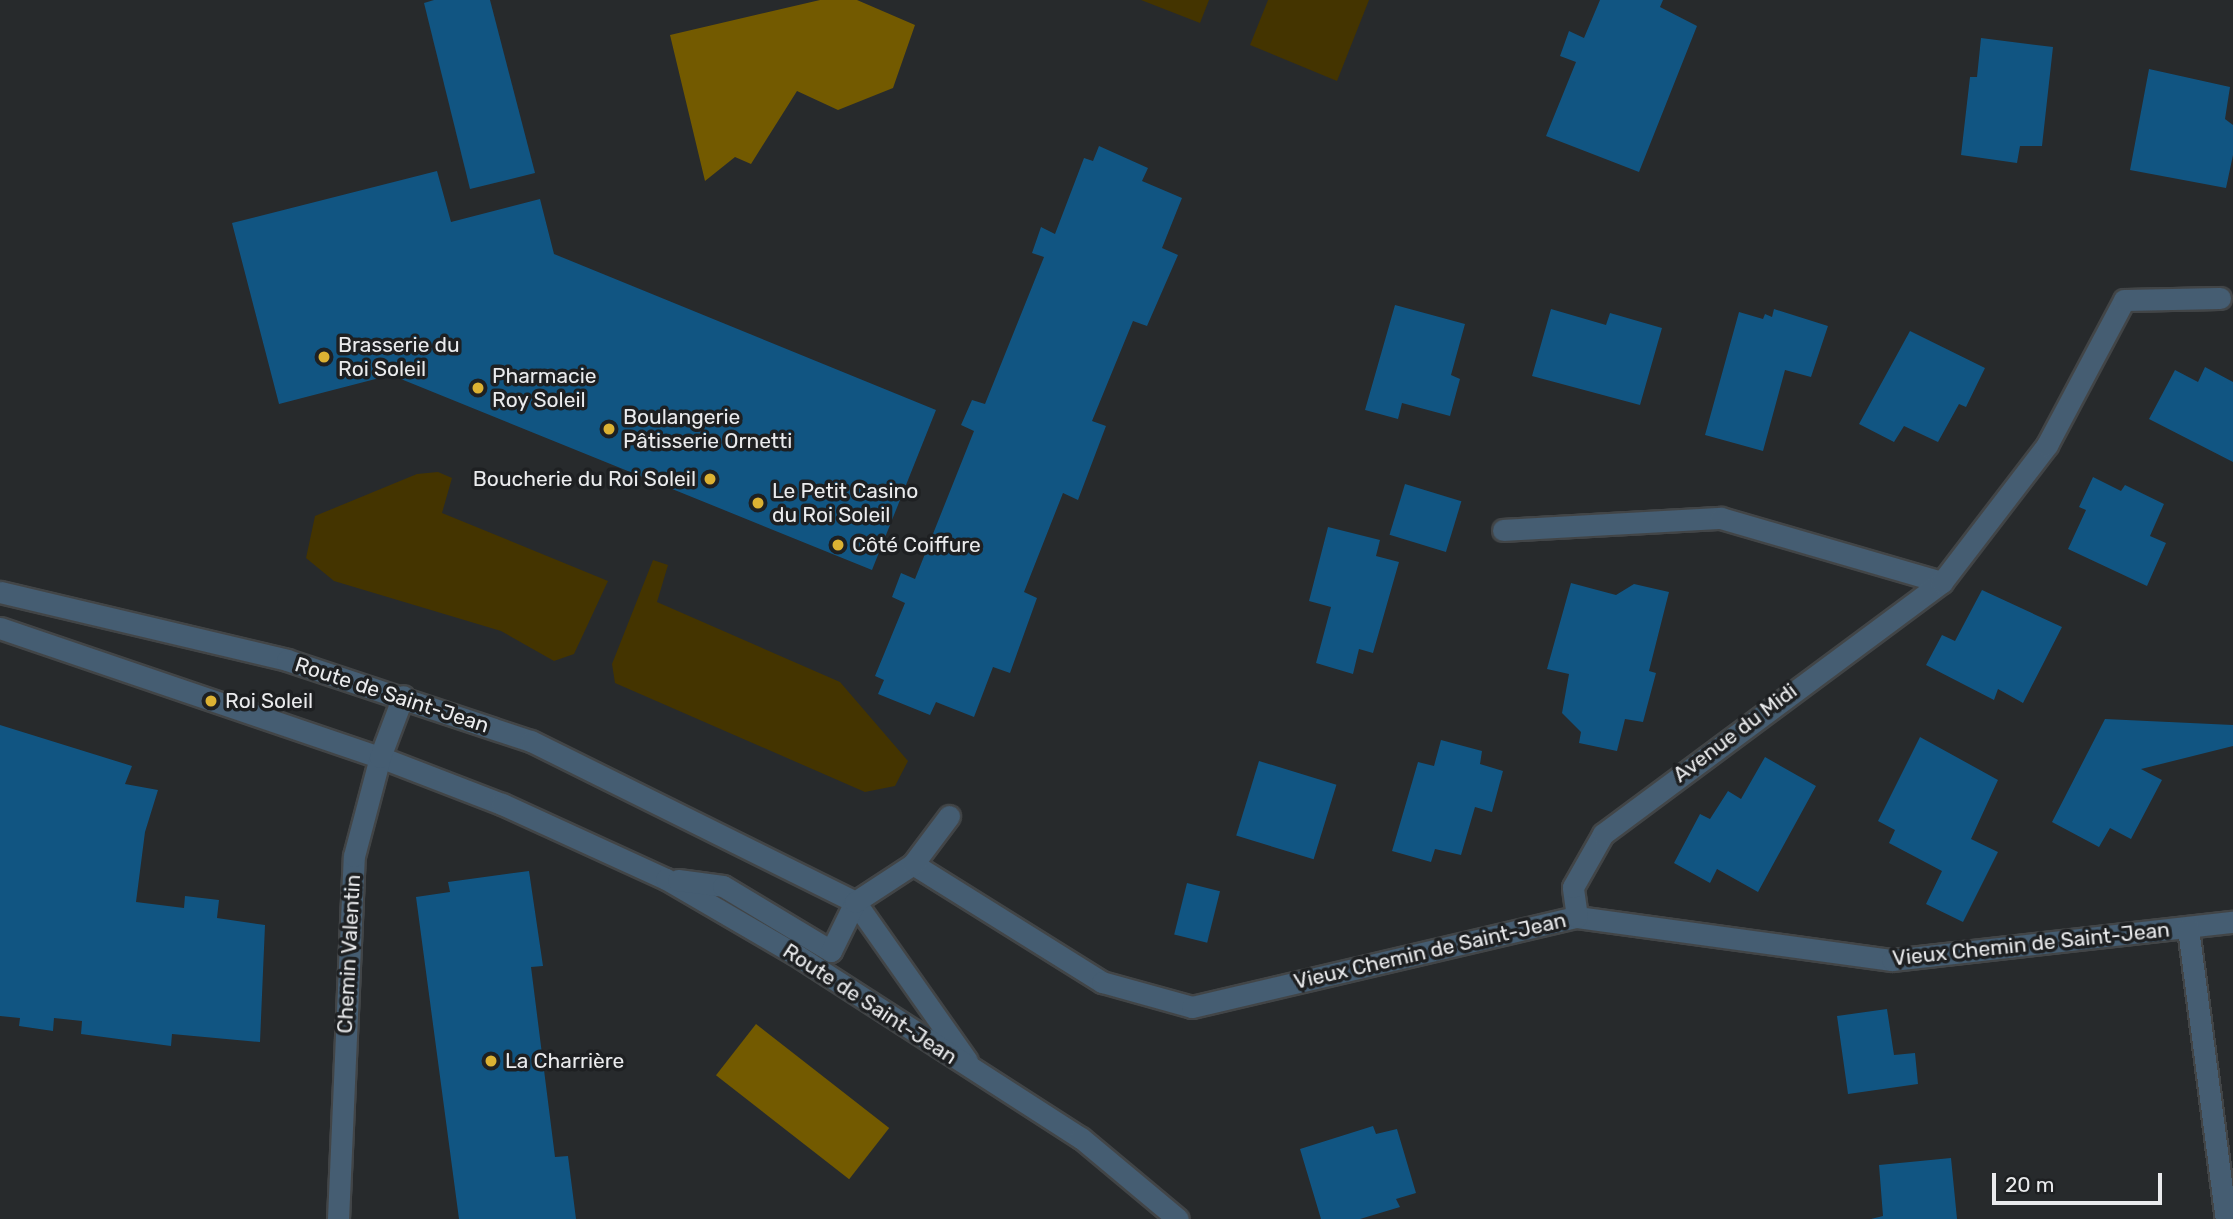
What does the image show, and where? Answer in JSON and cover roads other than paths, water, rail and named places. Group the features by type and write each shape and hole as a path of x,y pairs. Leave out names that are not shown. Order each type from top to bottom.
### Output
{"street":[{"name":"Avenue du Midi","path":"1577,917 1573,887 1603,834 1941,582 2047,445 2124,300 2220,298"},
{"path":"1503,530 1721,518 1941,582"},
{"name":"Route de Saint-Jean","path":"0,592 286,660 403,696 531,741 855,901 974,1071"},
{"name":"Route de Saint-Jean","path":"0,628 380,757 502,804 666,879 795,954 974,1071"},
{"name":"Chemin Valentin","path":"338,1219 354,856 380,757 403,696"},
{"path":"666,879 723,886 831,951 855,901 913,864 949,816"},
{"name":"Vieux Chemin de Saint-Jean","path":"913,864 1102,982 1192,1007 1577,917 1892,960 2233,922"},
{"path":"2188,928 2226,1219"},
{"path":"974,1071 1081,1138 1178,1219"}],"place":[{"name":"Brasserie du Roi Soleil","path":"324,357"},
{"name":"Pharmacie Roy Soleil","path":"478,388"},
{"name":"Boulangerie Pâtisserie Ornetti","path":"609,429"},
{"name":"Boucherie du Roi Soleil","path":"710,479"},
{"name":"Le Petit Casino du Roi Soleil","path":"758,503"},
{"name":"Côté Coiffure","path":"838,545"},
{"name":"Roi Soleil","path":"211,701"},
{"name":"La Charrière","path":"491,1061"}]}
